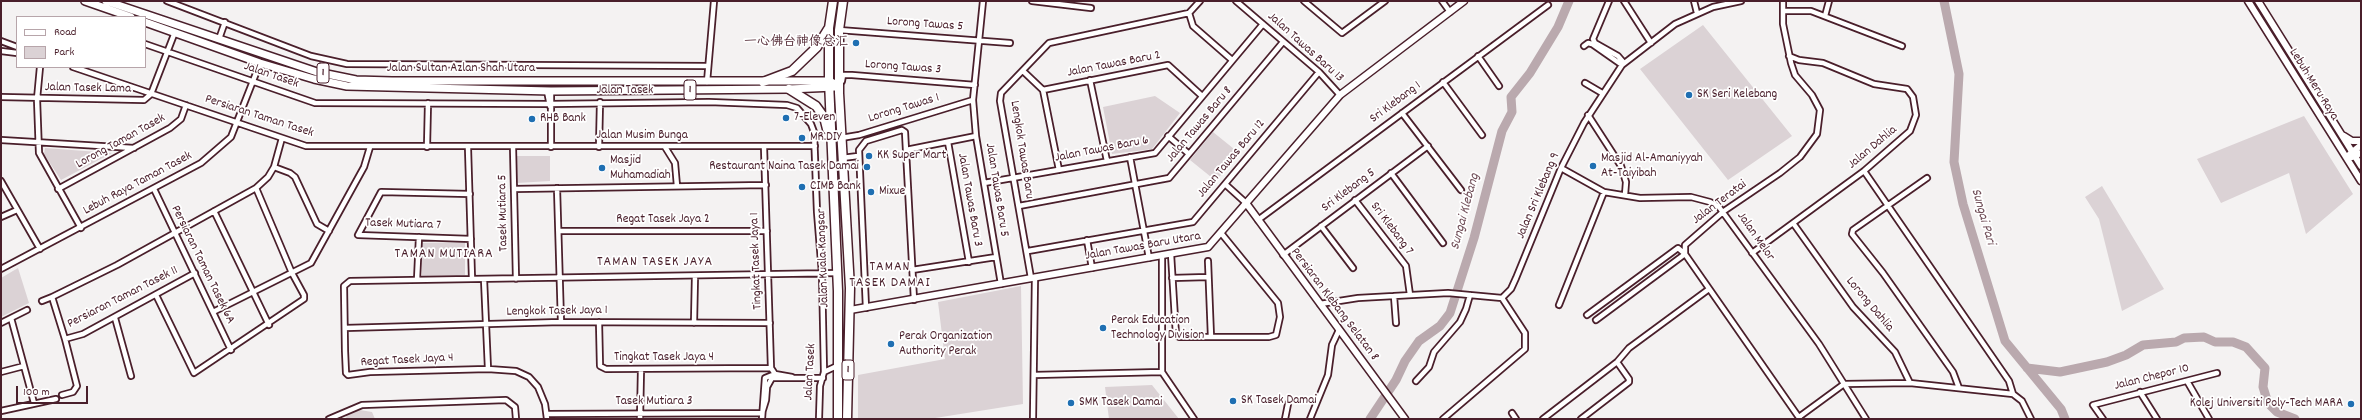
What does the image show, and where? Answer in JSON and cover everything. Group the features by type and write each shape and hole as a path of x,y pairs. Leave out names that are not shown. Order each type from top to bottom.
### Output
{"highway":[{"name":"Jalan Kuala Kangsar","path":"833,1 829,28 829,85 838,273 840,365 838,419"},
{"name":"Jalan Kuala Kangsar","path":"842,1 839,30 839,87 850,288 847,419"},
{"path":"763,82 792,71 817,47 829,28"},
{"path":"789,89 816,106 824,118 831,137"},
{"path":"845,209 842,219 844,260 838,273 846,279 850,288"},
{"path":"838,291 843,303 850,310 844,317 842,381 839,386"}],"main road":[{"path":"86,1 128,16"},
{"name":"Jalan Sultan Azlan Shah Utara","path":"106,1 317,72 356,80 763,82 829,85 839,87"},
{"name":"Jalan Sultan Azlan Shah Utara","path":"146,22 260,63 314,79 347,86 549,90 789,89 829,85"},
{"path":"525,81 527,84 546,85 549,90 555,83 564,81"}],"street":[{"name":"Jalan Tasek","path":"167,1 311,56 347,64 708,66"},
{"path":"707,82 714,1"},
{"name":"Jalan Tawas Baru 5","path":"983,1 973,100 976,136 1001,284"},
{"path":"1032,1 1091,8"},
{"path":"1200,1 1189,13 1193,26 1232,60"},
{"name":"Jalan Tawas Baru 13","path":"1236,1 1319,72 1340,95"},
{"path":"1308,2 1342,33 1385,1"},
{"path":"1442,1 1450,12"},
{"name":"Jalan Tawas Baru Utara","path":"850,310 914,300 1208,247 1340,95 1464,1"},
{"path":"1609,1 1593,40 1595,43 1618,56 1623,64"},
{"path":"1624,1 1651,42"},
{"path":"1694,1 1697,13"},
{"name":"Jalan Sri Klebang 9","path":"1502,298 1511,289 1561,168 1588,115 1623,64 1675,24 1713,6 1741,1"},
{"name":"Jalan Teratai","path":"1685,254 1685,245 1724,211 1780,173 1800,157 1817,134 1820,110 1812,95 1795,75 1789,56 1783,1"},
{"path":"1825,16 1829,1"},
{"name":"Lebuh Meru Raya","path":"2248,1 2361,181"},
{"name":"Lebuh Meru Raya","path":"2258,1 2361,166"},
{"name":"Sri Klebang 1","path":"1258,220 1548,5"},
{"path":"1783,11 1808,10 1902,46"},
{"name":"Lengkok Tawas Baru","path":"1033,419 1033,278 1000,99 1001,93 1049,43 1189,13"},
{"path":"219,39 225,22"},
{"name":"Jalan Tawas Baru 6","path":"984,183 1155,153 1263,24"},
{"name":"Lorong Tawas 5","path":"839,30 1010,43"},
{"path":"152,94 175,32"},
{"path":"1,41 16,47"},
{"name":"Jalan Tawas Baru 8","path":"1019,206 1169,178 1283,42"},
{"path":"1584,46 1587,43 1592,44 1623,64"},
{"path":"8,44 3,51 16,53"},
{"name":"Jalan Tasek","path":"146,44 315,103 550,105 600,102 787,105 800,111 811,124 815,146 817,212 822,274 824,372 820,386 820,419"},
{"path":"1478,56 1499,86"},
{"name":"Jalan Dahlia","path":"1752,253 1864,171 1910,131 1916,115 1911,92 1902,88 1874,84 1824,63 1798,60 1789,56"},
{"name":"Lebuh Raya Taman Tasek","path":"1,269 81,228 201,163 230,139 239,122 260,63"},
{"name":"Jalan Tawas Baru 2","path":"1044,90 1168,65 1202,96"},
{"path":"40,68 37,99 37,142 41,158 81,228"},
{"name":"Persiaran Taman Tasek","path":"76,68 239,122 306,146 468,148"},
{"path":"1023,71 1044,90 1059,170"},
{"name":"Jalan Tawas Baru 12","path":"1028,251 1193,222 1319,72"},
{"name":"Lorong Tawas 3","path":"839,87 843,75 975,85"},
{"path":"1090,80 1107,161"},
{"path":"1443,82 1482,135"},
{"path":"1585,83 1602,93"},
{"path":"549,90 551,147"},
{"name":"Jalan Tasek Lama","path":"1,97 140,101 152,94"},
{"name":"Lorong Tawas 1","path":"841,138 859,135 973,100"},
{"path":"599,147 600,102"},
{"path":"427,148 428,103"},
{"name":"Lorong Taman Tasek","path":"58,189 134,148 178,122 183,115 186,105"},
{"path":"1402,113 1461,190"},
{"path":"1588,115 1621,166 1626,182 1625,196"},
{"path":"866,308 858,156 861,146 866,141 900,130 905,132 914,300"},
{"path":"2341,134 2352,141 2361,141"},
{"path":"906,150 976,136"},
{"path":"1168,136 1189,154"},
{"path":"42,301 103,272 256,188 268,177 274,167 282,138"},
{"path":"1,140 134,148"},
{"name":"Jalan Tawas Baru 3","path":"948,142 969,262"},
{"path":"2346,158 2353,154 2361,145"},
{"name":"Jalan Musim Bunga","path":"468,148 815,146"},
{"name":"Sri Klebang 5","path":"1283,255 1428,146"},
{"path":"213,312 311,262 364,167 370,147"},
{"path":"665,147 675,163 677,186"},
{"name":"Tingkat Tasek Jaya 1","path":"764,147 772,368 775,374"},
{"path":"468,148 472,279"},
{"name":"Tasek Mutiara 5","path":"513,148 516,279"},
{"path":"2353,154 2361,153"},
{"path":"842,158 858,156"},
{"path":"1130,157 1149,258"},
{"path":"274,167 290,173 295,177 317,224 329,231"},
{"name":"Jalan Melor","path":"1561,168 1604,192 1640,198 1691,197 1710,202 1724,211 1752,253 1819,344 1866,419"},
{"path":"1864,171 2009,381 2013,394"},
{"path":"1391,173 1444,243"},
{"path":"1927,178 1853,230 1852,234 1884,273 1953,372 1959,388"},
{"path":"1,181 40,249"},
{"path":"1225,184 1246,203"},
{"path":"514,189 766,185"},
{"path":"156,295 194,373 269,325 304,298 256,188"},
{"path":"557,188 561,322"},
{"name":"Persiaran Taman Tasek 6A","path":"154,189 195,273 230,350"},
{"name":"Tasek Mutiara 7","path":"470,194 381,192 358,235 471,239"},
{"path":"1559,305 1604,192"},
{"name":"Sri Klebang 7","path":"1355,200 1406,266 1410,295"},
{"name":"Persiaran Klebang Selatan 8","path":"1246,203 1405,419"},
{"path":"1,218 18,210"},
{"path":"214,211 252,293 269,325"},
{"name":"Lorong Dahlia","path":"1793,223 1853,307 1895,352 1910,383"},
{"path":"1321,226 1353,268"},
{"name":"Regat Tasek Jaya 2","path":"559,231 767,231"},
{"path":"1171,254 1176,335 1179,337 1269,337 1276,334 1280,317 1278,303 1221,233"},
{"path":"419,237 417,280 838,273"},
{"path":"1087,240 1092,268"},
{"path":"1587,315 1678,248 1685,254 1800,418 1844,384 1910,383 2013,394 2022,401 2031,419"},
{"path":"1596,320 1685,254"},
{"path":"1162,255 1162,372 1194,419"},
{"path":"912,270 996,257"},
{"path":"1208,261 1211,337"},
{"name":"Persiaran Taman Tasek 11","path":"52,297 65,339 83,334 115,318 195,273"},
{"path":"694,323 695,276"},
{"path":"1172,278 1208,277"},
{"path":"484,279 488,369 516,371 529,378 538,387 545,404 547,416"},
{"name":"Regat Tasek Jaya 4","path":"417,280 350,281 346,284 346,373 348,375 370,372 488,369"},
{"path":"1543,419 1617,362 1628,348 1709,288"},
{"path":"1320,304 1349,299 1448,293 1502,298 1525,334 1525,349 1443,419"},
{"path":"1416,381 1429,367 1434,352 1460,322 1470,295"},
{"path":"1394,296 1396,323"},
{"path":"1,323 27,310"},
{"path":"11,318 34,403"},
{"path":"115,318 130,376"},
{"name":"Lengkok Tasek Jaya 1","path":"345,328 561,322 770,323"},
{"name":"Tingkat Tasek Jaya 4","path":"599,322 600,366 606,368 772,368"},
{"path":"1310,419 1328,375 1332,345 1339,330"},
{"path":"62,395 73,392 77,386 65,339"},
{"path":"1581,419 1629,382 1629,379 1617,362"},
{"path":"824,372 840,365"},
{"path":"1,372 24,366"},
{"path":"640,419 641,369"},
{"path":"1034,375 1162,372"},
{"name":"Jalan Chepor 10","path":"2102,419 2093,405 2217,373"},
{"path":"762,419 763,383 765,378 775,374 794,377"},
{"path":"762,413 768,381 772,378 823,378"},
{"path":"2186,381 2209,419"},
{"path":"2140,392 2157,419"},
{"path":"1,411 56,399"},
{"path":"329,419 362,405 506,400 515,408 516,419"},
{"path":"1285,419 1288,404"},
{"name":"Tasek Mutiara 3","path":"547,416 640,412 762,413"},
{"path":"1512,413 1516,419"}],"green space":[{"path":"1703,25 1792,136 1728,180 1640,69"},
{"path":"1155,96 1180,113 1152,149 1112,154 1103,107"},
{"path":"2304,116 2353,194 2306,234 2289,173 2221,203 2197,159"},
{"path":"1213,132 1239,153 1216,181 1190,160"},
{"path":"45,148 112,153 61,180 44,154"},
{"path":"516,156 550,156 550,181 517,183"},
{"path":"2102,186 2164,289 2122,311 2099,219 2085,197"},
{"path":"465,242 465,275 422,276 421,243"},
{"path":"18,268 29,303 1,317 1,278"},
{"path":"1021,286 1023,404 929,419 858,419 858,375 945,359 938,302"},
{"path":"1152,385 1179,419 1109,419 1105,387"},
{"path":"360,410 372,412 375,419 347,419 345,415"}],"waterway":[{"name":"Sungai Klebang","path":"1370,419 1396,380 1405,361 1419,341 1440,326 1450,313 1474,238 1502,131 1512,112 1511,97 1530,73 1558,27 1569,1"},
{"name":"Sungai Pari","path":"1944,1 1959,74 1954,162 1963,204 2005,341 2061,409 2065,419"},
{"path":"2027,368 2060,372 2107,362 2126,355 2143,345 2176,342 2184,338 2204,337 2215,342 2233,342 2246,347 2265,368 2263,387 2268,403 2277,412 2295,419"}],"place":[{"name":"一心佛台神像总汇","path":"856,43"},
{"name":"SK Seri Kelebang","path":"1689,95"},
{"name":"7-Eleven","path":"786,118"},
{"name":"RHB Bank","path":"532,119"},
{"name":"MR.DIY","path":"802,138"},
{"name":"KK Super Mart","path":"869,156"},
{"name":"Masjid Al-Amaniyyah At-Taiyibah","path":"1593,166"},
{"name":"Restaurant Naina Tasek Damai","path":"867,167"},
{"name":"Masjid Muhamadiah","path":"602,168"},
{"name":"CIMB Bank","path":"802,187"},
{"name":"Mixue","path":"871,192"},
{"name":"Perak Education Technology Division","path":"1103,328"},
{"name":"Perak Organization Authority Perak","path":"891,344"},
{"name":"SK Tasek Damai","path":"1233,401"},
{"name":"SMK Tasek Damai","path":"1071,403"},
{"name":"Kolej Universiti Poly-Tech MARA","path":"2351,404"}],"district":[{"name":"TAMAN MUTIARA","path":"444,255"},
{"name":"TAMAN TASEK JAYA","path":"655,263"},
{"name":"TAMAN TASEK DAMAI","path":"890,276"}]}
